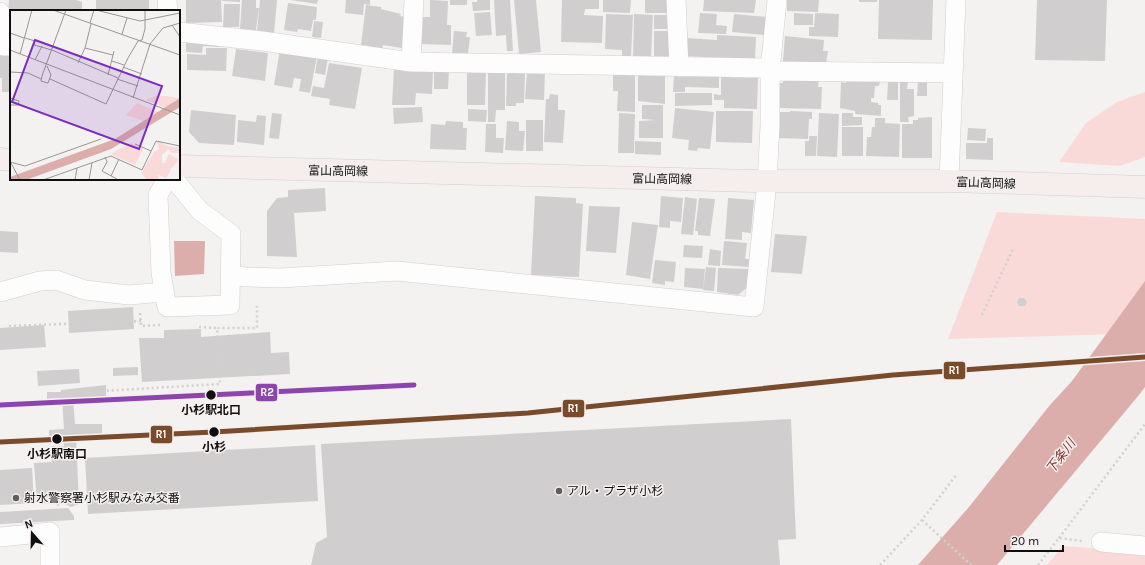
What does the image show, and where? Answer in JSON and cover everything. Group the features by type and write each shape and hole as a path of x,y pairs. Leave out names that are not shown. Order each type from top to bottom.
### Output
{"main road":[{"path":"0,159 10,160"},
{"name":"富山高岡線","path":"180,166 767,182 949,181 1145,187"}],"street":[{"path":"167,0 168,10"},
{"path":"411,62 414,0"},
{"path":"676,0 679,67"},
{"path":"231,275 246,278 280,278 397,271 754,307 767,182 770,126 770,70 777,0"},
{"path":"949,181 956,0"},
{"path":"0,12 3,46 10,46"},
{"path":"180,32 262,41 411,62 953,73"},
{"path":"167,180 158,195 159,239 164,292 167,307 230,305 231,234 200,211 175,180"},
{"path":"0,292 40,281 56,280 85,290 129,295 164,292"},
{"path":"0,537 50,532 50,565"},
{"path":"1101,542 1145,546"}],"path":[{"path":"982,315 1013,249"},
{"path":"58,517 58,496 73,495 69,393 220,384 217,328 258,328 257,306"},
{"path":"9,326 141,321"},
{"path":"1038,565 1145,424"},
{"path":"70,431 102,429"},
{"path":"880,565 922,520 957,474"},
{"path":"0,502 13,501"},
{"path":"922,520 971,565"},
{"path":"1059,538 1101,542"}],"shaded area":[{"path":"1145,92 1145,157 1120,166 1059,162 1086,123 1117,102"},
{"path":"997,212 1145,219 1145,304 1121,334 948,339"},
{"path":"1063,546 1145,552 1145,565 1047,565"}],"water":[{"path":"174,241 205,241 204,274 175,276"},
{"name":"下条川","path":"1145,281 1145,387 1139,395 997,565 918,565 969,507 1050,405 1072,381"}],"building":[{"path":"9,0 76,0 82,2 82,10 10,10 10,27 7,26"},
{"path":"96,0 149,0 149,10 96,10"},
{"path":"186,0 221,0 222,22 186,23"},
{"path":"240,0 240,2 222,1"},
{"path":"242,0 256,0 256,8 259,8 256,30 240,29"},
{"path":"260,0 277,0 274,34 257,32"},
{"path":"290,0 318,0 317,4"},
{"path":"346,0 370,0 370,5 364,4 363,15 345,13"},
{"path":"430,0 448,1 447,25 451,25 451,45 419,44 419,17 430,17"},
{"path":"450,0 467,0 467,5 450,5"},
{"path":"477,0 490,0 490,10 473,11 472,2 477,2"},
{"path":"494,0 510,0 513,51 507,51 506,35 496,36"},
{"path":"514,0 536,0 541,52 519,54"},
{"path":"562,0 599,0 599,9 585,9 584,15 603,16 602,43 561,42"},
{"path":"603,0 631,0 630,13 603,12"},
{"path":"645,0 671,0 671,13 645,13"},
{"path":"704,0 756,0 754,13 703,11"},
{"path":"787,0 819,0 818,12 787,11"},
{"path":"859,0 877,0 877,2 859,2"},
{"path":"879,0 933,0 932,40 878,39"},
{"path":"1037,0 1107,0 1105,61 1035,60"},
{"path":"288,3 317,7 316,20 313,20 311,31 298,29 297,32 284,30"},
{"path":"224,4 240,4 239,27 223,27"},
{"path":"366,5 381,7 381,9 401,14 400,16 406,17 402,48 383,45 382,51 369,49 369,46 361,45"},
{"path":"490,12 492,35 476,36 474,13"},
{"path":"700,13 717,14 716,25 727,26 726,34 698,33"},
{"path":"794,13 813,14 813,25 794,25"},
{"path":"815,13 839,14 838,37 809,36 809,27 814,27"},
{"path":"606,14 633,15 631,56 622,56 622,50 605,49"},
{"path":"634,14 653,15 651,57 633,57"},
{"path":"734,14 767,17 765,35 732,32"},
{"path":"654,15 672,15 672,29 654,29"},
{"path":"314,21 323,22 321,38 312,37"},
{"path":"454,31 467,32 466,37 470,37 468,53 452,53"},
{"path":"654,31 673,31 673,57 654,57"},
{"path":"717,35 756,37 755,60 685,56 686,38 717,40"},
{"path":"785,36 824,40 823,51 828,51 826,64 783,61"},
{"path":"220,40 219,47 203,46 202,53 186,52 186,41"},
{"path":"206,48 227,48 226,71 187,70 187,54 206,55"},
{"path":"236,49 268,53 265,81 232,76"},
{"path":"280,49 317,56 310,93 299,91 301,79 294,78 292,88 274,85"},
{"path":"10,52 10,92 2,92 2,78 0,78 0,53"},
{"path":"318,55 328,57 325,75 315,73"},
{"path":"329,63 362,68 355,109 329,105 330,99 311,96 313,86 324,88"},
{"path":"394,68 433,70 432,94 416,93 415,105 392,105"},
{"path":"434,71 449,71 448,89 434,89"},
{"path":"467,71 486,71 485,105 467,105"},
{"path":"507,71 525,72 524,103 516,103 516,106 506,106"},
{"path":"488,72 505,72 505,110 496,110 495,122 488,122"},
{"path":"527,72 545,72 544,100 525,99"},
{"path":"613,74 635,74 635,112 617,111 618,91 613,91"},
{"path":"638,74 665,74 665,104 638,101"},
{"path":"674,75 719,76 719,88 685,87 685,92 673,92"},
{"path":"721,77 758,78 757,109 724,108 724,100 714,100 714,94 721,95"},
{"path":"783,78 819,78 818,87 822,87 821,109 779,108 780,83 783,83"},
{"path":"846,78 880,80 879,86 875,86 874,98 871,98 871,102 881,105 881,116 855,114 855,111 840,108 841,82 846,83"},
{"path":"918,81 927,81 927,96 917,96"},
{"path":"888,82 898,82 898,100 887,100"},
{"path":"900,82 908,82 907,89 914,89 914,116 908,117 909,122 900,122"},
{"path":"675,93 712,93 712,105 675,106"},
{"path":"550,94 558,95 558,110 565,110 563,143 544,142 546,99 549,99"},
{"path":"642,105 663,105 663,138 639,138 639,121 657,120 642,119"},
{"path":"422,107 423,122 394,124 393,108"},
{"path":"675,108 714,112 710,149 698,148 697,151 688,150 689,140 672,138"},
{"path":"468,109 487,110 486,122 468,121"},
{"path":"191,110 236,115 234,145 199,143 189,132"},
{"path":"716,111 753,111 752,143 716,142"},
{"path":"779,112 812,112 812,119 809,119 808,139 778,138"},
{"path":"272,113 282,114 279,139 269,138"},
{"path":"619,113 635,114 634,153 618,153"},
{"path":"819,113 839,114 837,157 817,156"},
{"path":"842,113 853,113 853,117 862,117 862,125 842,126"},
{"path":"257,115 266,116 264,145 237,142 238,120 256,122"},
{"path":"932,117 932,158 902,158 902,124 913,124 913,120 918,120 918,118"},
{"path":"875,118 885,118 885,123 900,124 899,157 866,156 867,137 871,137 872,127 875,127"},
{"path":"526,120 543,120 543,151 526,151"},
{"path":"446,121 463,122 463,128 467,128 466,150 430,149 431,124 445,125"},
{"path":"507,121 519,122 519,131 525,131 523,151 505,150"},
{"path":"486,124 496,124 496,138 504,138 503,153 485,152"},
{"path":"842,127 863,127 863,156 842,156"},
{"path":"968,128 986,129 985,141 967,140"},
{"path":"809,136 817,136 816,156 805,156 805,141 809,141"},
{"path":"987,138 993,138 993,160 966,159 966,143 987,143"},
{"path":"635,141 661,142 661,155 635,154"},
{"path":"325,188 326,211 294,213 297,257 267,256 267,211 277,198 288,197 288,190"},
{"path":"535,196 576,198 576,203 583,204 579,277 531,275"},
{"path":"661,196 683,198 681,222 670,221 670,228 659,227"},
{"path":"685,197 697,199 693,235 681,234"},
{"path":"699,198 715,199 710,236 698,235 698,231 695,231"},
{"path":"728,198 754,200 751,233 742,232 742,240 725,239"},
{"path":"589,206 620,207 616,253 586,251"},
{"path":"632,222 658,225 650,279 626,275"},
{"path":"0,231 18,232 18,253 0,252"},
{"path":"775,234 807,236 802,274 771,272"},
{"path":"724,241 747,243 745,259 750,259 749,267 722,265"},
{"path":"684,245 703,246 702,258 683,257"},
{"path":"710,249 721,251 720,266 708,265"},
{"path":"655,260 676,262 674,282 665,281 665,285 652,283"},
{"path":"706,267 716,268 714,291 703,290"},
{"path":"685,268 705,269 703,289 684,287"},
{"path":"718,268 749,269 748,287 738,295 717,292"},
{"path":"1019,298 1024,298 1027,302 1025,306 1020,306 1017,303"},
{"path":"133,307 134,329 69,333 68,311"},
{"path":"44,325 46,347 0,350 0,328"},
{"name":"小杉駅北口","path":"201,329 201,337 270,332 271,353 289,352 290,374 142,382 139,338 164,338 164,330"},
{"path":"138,367 138,375 113,376 113,368"},
{"path":"79,369 80,383 38,386 37,371"},
{"path":"106,385 106,397 73,398 75,424 102,424 102,434 76,436 79,504 71,507 65,504 37,503 34,463 52,462 51,446 64,446 63,437 49,438 49,430 64,429 62,398 47,399 47,392 61,392 61,390"},
{"name":"アル・プラザ小杉","path":"791,419 796,539 778,540 780,565 311,565 316,543 327,537 321,444"},
{"path":"315,445 318,501 88,514 85,458"},
{"path":"32,468 34,503 0,505 0,470"},
{"path":"68,508 74,516 74,520 0,524 0,512"}],"transit line":[{"name":"R1","path":"0,442 214,432 528,413 893,375 1145,357"},
{"name":"R2","path":"0,405 414,385"}],"place":[{"name":"小杉駅北口","path":"211,395"},
{"name":"小杉","path":"214,432"},
{"name":"小杉駅南口","path":"57,439"},
{"name":"アル・プラザ小杉","path":"559,491"},
{"name":"射水警察署小杉駅みなみ交番","path":"16,498"}]}
